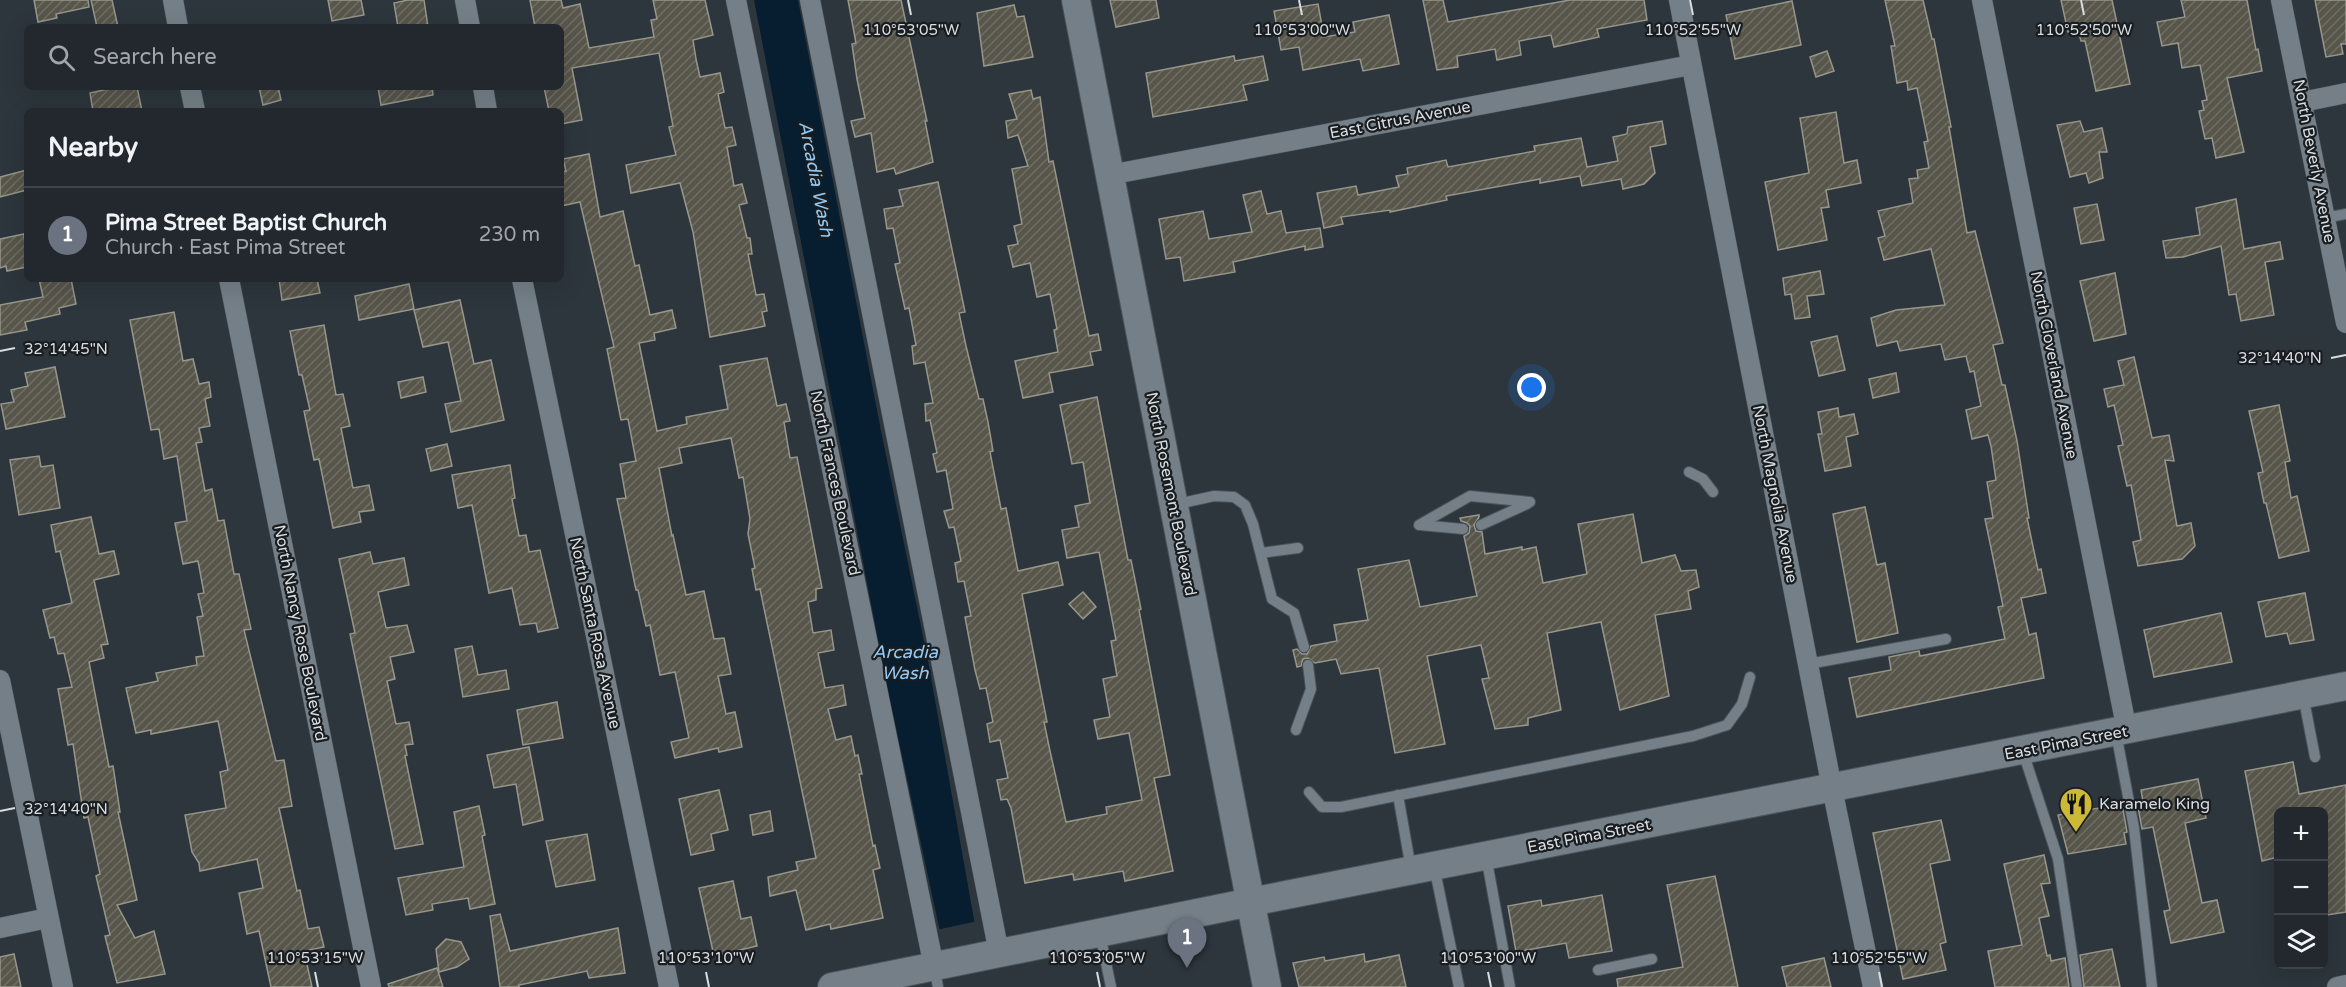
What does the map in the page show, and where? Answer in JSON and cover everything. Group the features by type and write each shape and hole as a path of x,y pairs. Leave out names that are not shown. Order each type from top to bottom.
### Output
{"street":[{"path":"173,0 177,24"},
{"path":"465,0 469,24"},
{"name":"North Frances Boulevard","path":"736,0 939,973"},
{"path":"810,0 996,954"},
{"name":"North Rosemont Boulevard","path":"1076,0 1267,987"},
{"name":"North Magnolia Avenue","path":"1679,0 1832,789 1873,987"},
{"name":"North Cloverland Avenue","path":"1982,0 2121,732"},
{"name":"North Beverly Avenue","path":"2281,0 2346,323"},
{"name":"East Citrus Avenue","path":"1109,176 1691,65"},
{"path":"191,90 194,108"},
{"path":"484,90 487,108"},
{"path":"2302,102 2346,93"},
{"name":"North Nancy Rose Boulevard","path":"229,282 371,987"},
{"name":"North Santa Rosa Avenue","path":"523,282 669,987"},
{"path":"0,680 63,987"},
{"name":"East Pima Street","path":"832,987 939,973 996,954 1250,902 2346,686"},
{"path":"0,928 48,918"},
{"path":"2337,987 2346,985"}],"lane":[{"path":"2325,218 2346,214"},
{"path":"1689,472 1704,479 1713,492"},
{"path":"1173,505 1214,496 1233,497 1245,505 1261,553 1272,599 1294,613 1304,647"},
{"path":"1463,529 1419,525 1470,496 1530,502 1480,525"},
{"path":"1261,553 1298,548"},
{"path":"1808,664 1946,639"},
{"path":"1296,730 1311,689 1308,665"},
{"path":"1309,792 1322,807 1341,807 1693,736 1727,725 1742,704 1750,677"},
{"path":"2302,695 2315,757"},
{"path":"2121,732 2152,987"},
{"path":"2023,751 2058,860 2077,987"},
{"path":"1398,795 1459,987"},
{"path":"1485,856 1510,987"},
{"path":"1100,933 1110,987"},
{"path":"1598,970 1652,959"}],"water":[{"name":"Arcadia Wash","path":"754,0 798,0 928,661 986,987 952,987 888,691"}],"pier":[{"path":"978,921 989,987 949,987 936,930"}],"building":[{"path":"34,0 88,0 89,7 56,14 57,18 38,22"},
{"path":"91,0 112,0 117,24 96,24"},
{"path":"328,0 361,0 364,15 332,21"},
{"path":"424,0 428,24 398,24 394,3"},
{"path":"530,0 561,0 563,8 580,4 589,48 654,37 651,20 657,19 653,0 705,0 713,35 693,40 696,59 700,77 720,73 724,92 718,94 725,128 732,127 736,145 727,147 734,186 742,184 747,203 739,205 747,238 750,238 752,254 748,254 756,295 764,294 767,311 762,312 765,326 710,337 693,232 680,183 631,193 626,165 676,155 669,127 673,126 659,53 572,68 582,120 564,123 564,108 548,108 545,90 564,90 564,24 534,24"},
{"path":"848,0 901,0 927,121 925,121 933,162 896,174 894,168 877,172 871,133 855,137 851,121 865,118 857,79 852,44 856,43"},
{"path":"1110,0 1156,0 1159,18 1116,27"},
{"path":"1423,0 1443,0 1448,22 1570,0 1644,0 1647,20 1597,29 1599,37 1554,47 1551,35 1519,41 1521,55 1497,60 1495,49 1457,56 1458,67 1437,70"},
{"path":"1885,0 1923,0 1932,39 1934,39 1951,127 1949,127 1967,233 1975,231 2003,343 1993,345 2002,385 2005,385 2017,441 2029,518 2027,518 2038,570 2041,569 2046,593 2021,598 2029,635 2036,633 2044,678 1857,717 1849,678 1891,670 1889,657 1919,651 1920,656 2005,639 1998,607 2003,606 1985,519 1993,518 1987,482 1996,480 1991,446 1988,435 1972,439 1966,410 1981,406 1974,371 1970,372 1966,356 1945,360 1941,344 1900,351 1897,341 1877,346 1871,318 1896,310 1945,305 1931,249 1884,260 1878,238 1885,236 1878,211 1913,203 1909,179 1918,178 1917,170 1929,168 1924,142 1928,141 1917,88 1908,90 1907,81 1897,83 1891,46 1895,46"},
{"path":"2061,0 2112,0 2130,84 2096,91 2085,41 2081,41 2078,30 2068,32"},
{"path":"2181,0 2247,0 2262,71 2227,78 2244,152 2216,158 2212,138 2205,139 2199,111 2204,110 2202,101 2207,100 2200,65 2182,68 2178,43 2162,46 2157,22 2185,17"},
{"path":"2315,0 2346,0 2346,44 2341,44 2343,54 2326,57"},
{"path":"1792,1 1801,45 1735,59 1726,15"},
{"path":"1318,4 1324,37 1355,32 1353,22 1389,15 1399,64 1363,71 1360,59 1303,70 1299,47 1281,50 1274,11"},
{"path":"1014,5 1017,17 1024,16 1033,57 984,66 977,13"},
{"path":"1827,51 1834,71 1816,77 1810,57"},
{"path":"1234,56 1235,61 1263,56 1268,80 1243,85 1247,100 1153,117 1146,73"},
{"path":"104,90 138,90 141,108 92,108 90,93"},
{"path":"260,90 279,90 281,100 263,105"},
{"path":"378,90 432,90 433,95 381,105"},
{"path":"1031,90 1033,99 1040,97 1049,162 1053,161 1089,336 1098,334 1101,350 1090,352 1093,365 1049,373 1053,392 1023,398 1015,361 1058,352 1054,330 1057,329 1050,294 1037,297 1030,263 1013,267 1008,246 1018,244 1014,226 1022,224 1012,169 1028,166 1018,135 1008,138 1006,121 1017,119 1009,94"},
{"path":"1836,112 1844,163 1857,160 1861,183 1826,190 1829,207 1821,208 1827,240 1778,250 1765,182 1809,173 1800,118"},
{"path":"1662,121 1666,144 1650,147 1655,173 1644,184 1623,189 1621,179 1582,186 1580,176 1540,183 1540,179 1446,196 1447,200 1390,212 1390,210 1341,217 1343,224 1324,228 1317,193 1356,186 1358,195 1399,187 1396,176 1408,174 1407,168 1446,160 1448,167 1535,151 1534,146 1581,138 1587,167 1618,161 1613,137 1627,134 1628,127"},
{"path":"2080,121 2084,132 2102,128 2107,152 2099,152 2103,178 2089,183 2086,173 2070,177 2057,125"},
{"path":"589,154 600,217 623,211 635,266 639,265 650,315 672,310 676,328 654,333 655,340 639,343 657,431 687,424 686,417 728,409 720,366 767,358 777,406 786,404 790,421 784,422 790,458 797,457 822,588 816,589 816,600 808,602 813,633 831,630 834,650 818,653 825,688 843,685 846,705 828,709 836,740 851,736 855,756 858,755 862,774 859,774 873,846 875,845 880,868 873,870 883,918 831,929 830,924 806,930 796,890 770,896 768,877 798,870 796,862 816,858 760,589 756,590 752,569 755,568 748,534 750,519 743,477 739,478 731,438 679,448 682,463 659,468 686,595 704,591 714,639 724,638 731,674 718,676 726,714 735,712 742,747 719,752 718,748 675,758 671,742 689,738 675,672 660,675 650,625 646,626 638,590 636,590 617,499 626,498 620,464 636,461 628,419 621,420 607,349 614,347 580,202 564,205 564,171 566,171 564,159"},
{"path":"24,171 24,191 0,197 0,177"},
{"path":"938,182 965,312 959,313 979,399 983,399 1001,509 1006,508 1018,571 1058,562 1063,585 1022,594 1047,722 1044,722 1066,822 1107,814 1106,807 1142,800 1129,733 1098,739 1094,720 1110,717 1103,679 1117,676 1111,641 1116,640 1099,552 1067,558 1062,530 1079,527 1075,506 1090,503 1083,462 1072,464 1060,405 1097,397 1128,560 1131,560 1141,609 1139,610 1170,775 1154,778 1173,871 1125,881 1123,871 1074,880 1073,874 1025,883 1011,808 1007,799 1001,800 997,780 1008,778 1000,740 990,742 987,724 993,722 986,688 980,689 975,670 965,617 971,616 964,581 958,582 955,563 961,561 954,527 949,528 944,511 953,509 946,470 937,472 933,454 937,453 930,420 926,421 925,404 933,403 925,362 914,364 912,346 916,345 909,308 905,309 895,264 900,263 893,228 887,229 884,209 903,206 899,190"},
{"path":"1261,191 1267,214 1281,211 1286,233 1320,228 1323,247 1305,250 1305,246 1233,262 1235,272 1184,281 1180,257 1166,259 1159,219 1203,211 1209,239 1252,232 1243,195"},
{"path":"2236,199 2244,249 2280,242 2283,259 2265,262 2274,315 2241,321 2236,294 2229,295 2221,246 2183,257 2166,258 2163,241 2200,235 2196,208"},
{"path":"2097,204 2104,240 2081,244 2074,208"},
{"path":"24,234 24,268 7,271 6,266 0,268 0,239"},
{"path":"1820,271 1824,294 1807,296 1810,317 1795,319 1791,294 1785,295 1783,278"},
{"path":"2115,273 2126,334 2094,341 2080,281"},
{"path":"40,282 72,282 76,304 59,308 60,314 25,322 27,330 0,335 0,305 43,297"},
{"path":"279,282 318,282 320,293 282,300"},
{"path":"409,284 414,309 359,320 355,296"},
{"path":"460,300 474,364 491,360 504,420 451,432 445,404 461,401 448,342 423,347 414,310"},
{"path":"174,312 183,361 193,359 199,384 209,382 211,397 205,399 210,426 199,428 202,442 196,443 205,491 212,489 218,521 224,520 234,574 239,574 251,629 244,630 276,761 284,760 292,806 279,808 297,891 300,890 308,929 319,927 324,947 304,951 312,987 271,987 259,931 247,934 239,893 263,888 257,859 200,871 199,863 192,852 185,815 226,808 220,772 228,770 218,721 151,734 151,730 136,733 126,688 158,681 156,673 197,665 196,657 204,656 197,617 203,616 198,594 204,593 198,561 183,564 175,523 187,521 177,456 164,459 159,429 151,430 130,320"},
{"path":"324,325 336,395 343,394 350,426 341,428 353,488 369,485 374,510 359,512 361,522 333,528 319,459 314,460 304,411 310,410 302,375 299,375 290,331"},
{"path":"1837,336 1845,370 1819,376 1811,342"},
{"path":"2134,357 2152,438 2169,435 2174,461 2165,460 2177,526 2191,523 2195,546 2182,559 2138,566 2133,542 2141,540 2131,485 2127,486 2118,446 2123,445 2114,405 2108,407 2104,389 2124,385 2118,361"},
{"path":"55,367 65,417 6,429 1,404 14,402 11,390 28,386 25,373"},
{"path":"1896,373 1899,392 1873,398 1869,379"},
{"path":"423,377 426,392 401,398 398,382"},
{"path":"2279,405 2290,461 2285,462 2291,498 2297,496 2309,551 2279,558 2266,503 2264,503 2258,473 2263,472 2249,411"},
{"path":"1838,408 1839,417 1854,414 1858,434 1846,437 1851,466 1825,471 1818,434 1822,434 1818,412"},
{"path":"447,444 452,466 431,471 426,449"},
{"path":"39,456 41,467 53,465 60,508 19,515 10,460"},
{"path":"510,465 515,498 512,499 519,536 526,535 529,552 540,550 558,628 538,632 536,623 520,625 512,588 489,593 472,505 458,508 452,475"},
{"path":"1865,507 1877,565 1885,563 1898,633 1857,642 1833,514"},
{"path":"1633,514 1642,563 1675,555 1681,571 1696,570 1699,587 1688,591 1691,609 1655,615 1669,696 1620,710 1601,622 1547,633 1561,710 1528,718 1528,725 1495,729 1482,679 1489,678 1481,645 1427,656 1445,744 1395,753 1379,668 1341,674 1336,659 1315,663 1308,658 1303,659 1301,666 1297,667 1293,650 1297,649 1302,654 1307,654 1311,646 1337,641 1334,625 1368,620 1358,569 1409,560 1420,607 1477,596 1464,536 1469,533 1470,526 1460,518 1479,515 1474,525 1476,531 1482,532 1485,554 1522,547 1522,550 1536,547 1543,583 1587,574 1578,524"},
{"path":"91,517 99,554 114,551 119,574 94,580 108,644 101,645 104,658 89,662 109,767 113,766 120,812 118,812 137,900 117,905 135,938 154,931 165,974 117,983 105,936 110,935 96,876 100,874 88,817 84,818 73,744 68,745 58,689 72,687 64,653 58,654 54,637 50,638 43,610 72,603 60,551 56,552 51,525"},
{"path":"370,552 373,564 404,558 409,585 378,592 386,628 407,625 414,652 390,657 395,679 387,681 396,724 409,722 413,744 405,745 407,755 405,756 423,844 395,849 350,634 355,633 339,559"},
{"path":"1083,592 1096,607 1083,619 1069,604"},
{"path":"2305,593 2314,640 2290,644 2287,633 2266,637 2258,602"},
{"path":"2221,613 2232,662 2154,677 2144,630"},
{"path":"472,646 478,675 506,670 509,689 463,697 455,649"},
{"path":"557,702 563,738 523,745 517,710"},
{"path":"529,747 543,820 523,825 516,784 494,788 487,755"},
{"path":"2293,762 2299,794 2346,785 2346,912 2328,915 2328,807 2274,807 2274,858 2262,861 2245,771"},
{"path":"2198,779 2206,818 2185,823 2202,903 2217,900 2224,932 2171,943 2164,911 2170,910 2153,827 2142,829 2137,802 2143,801 2141,790"},
{"path":"719,790 728,830 711,834 714,850 691,855 679,799"},
{"path":"2122,804 2127,832 2124,833 2126,844 2068,854 2058,815"},
{"path":"479,806 485,835 482,836 495,904 470,909 468,898 432,904 433,910 406,915 398,878 464,867 454,812"},
{"path":"770,811 773,831 753,835 750,815"},
{"path":"1941,820 1950,860 1930,864 1946,942 1940,944 1946,970 1903,979 1873,833"},
{"path":"587,834 595,880 556,887 546,841"},
{"path":"2044,855 2050,883 2041,884 2049,916 2039,918 2047,956 2050,955 2051,961 2065,958 2069,987 1995,987 1988,951 2022,945 2004,864"},
{"path":"1715,876 1738,987 1618,987 1617,979 1683,967 1667,885"},
{"path":"733,881 741,919 751,917 757,946 714,956 699,888"},
{"path":"1602,895 1612,951 1569,958 1566,943 1516,952 1508,906 1541,900 1542,906"},
{"path":"500,914 510,951 618,928 625,973 589,978 587,971 519,985 519,987 500,987 490,916"},
{"path":"446,939 461,942 469,959 457,967 439,972 436,949"},
{"path":"2112,949 2120,987 2084,987 2080,955"},
{"path":"14,954 21,987 0,987 0,957"},
{"path":"1364,954 1365,962 1399,955 1406,987 1299,987 1293,963 1324,957 1325,961"},
{"path":"1824,958 1831,987 1787,987 1782,967"},
{"path":"437,968 443,987 389,987 388,984"}],"place":[{"name":"Karamelo King","path":"2076,833"},
{"name":"Pima Street Baptist Church","path":"1187,968"}]}
